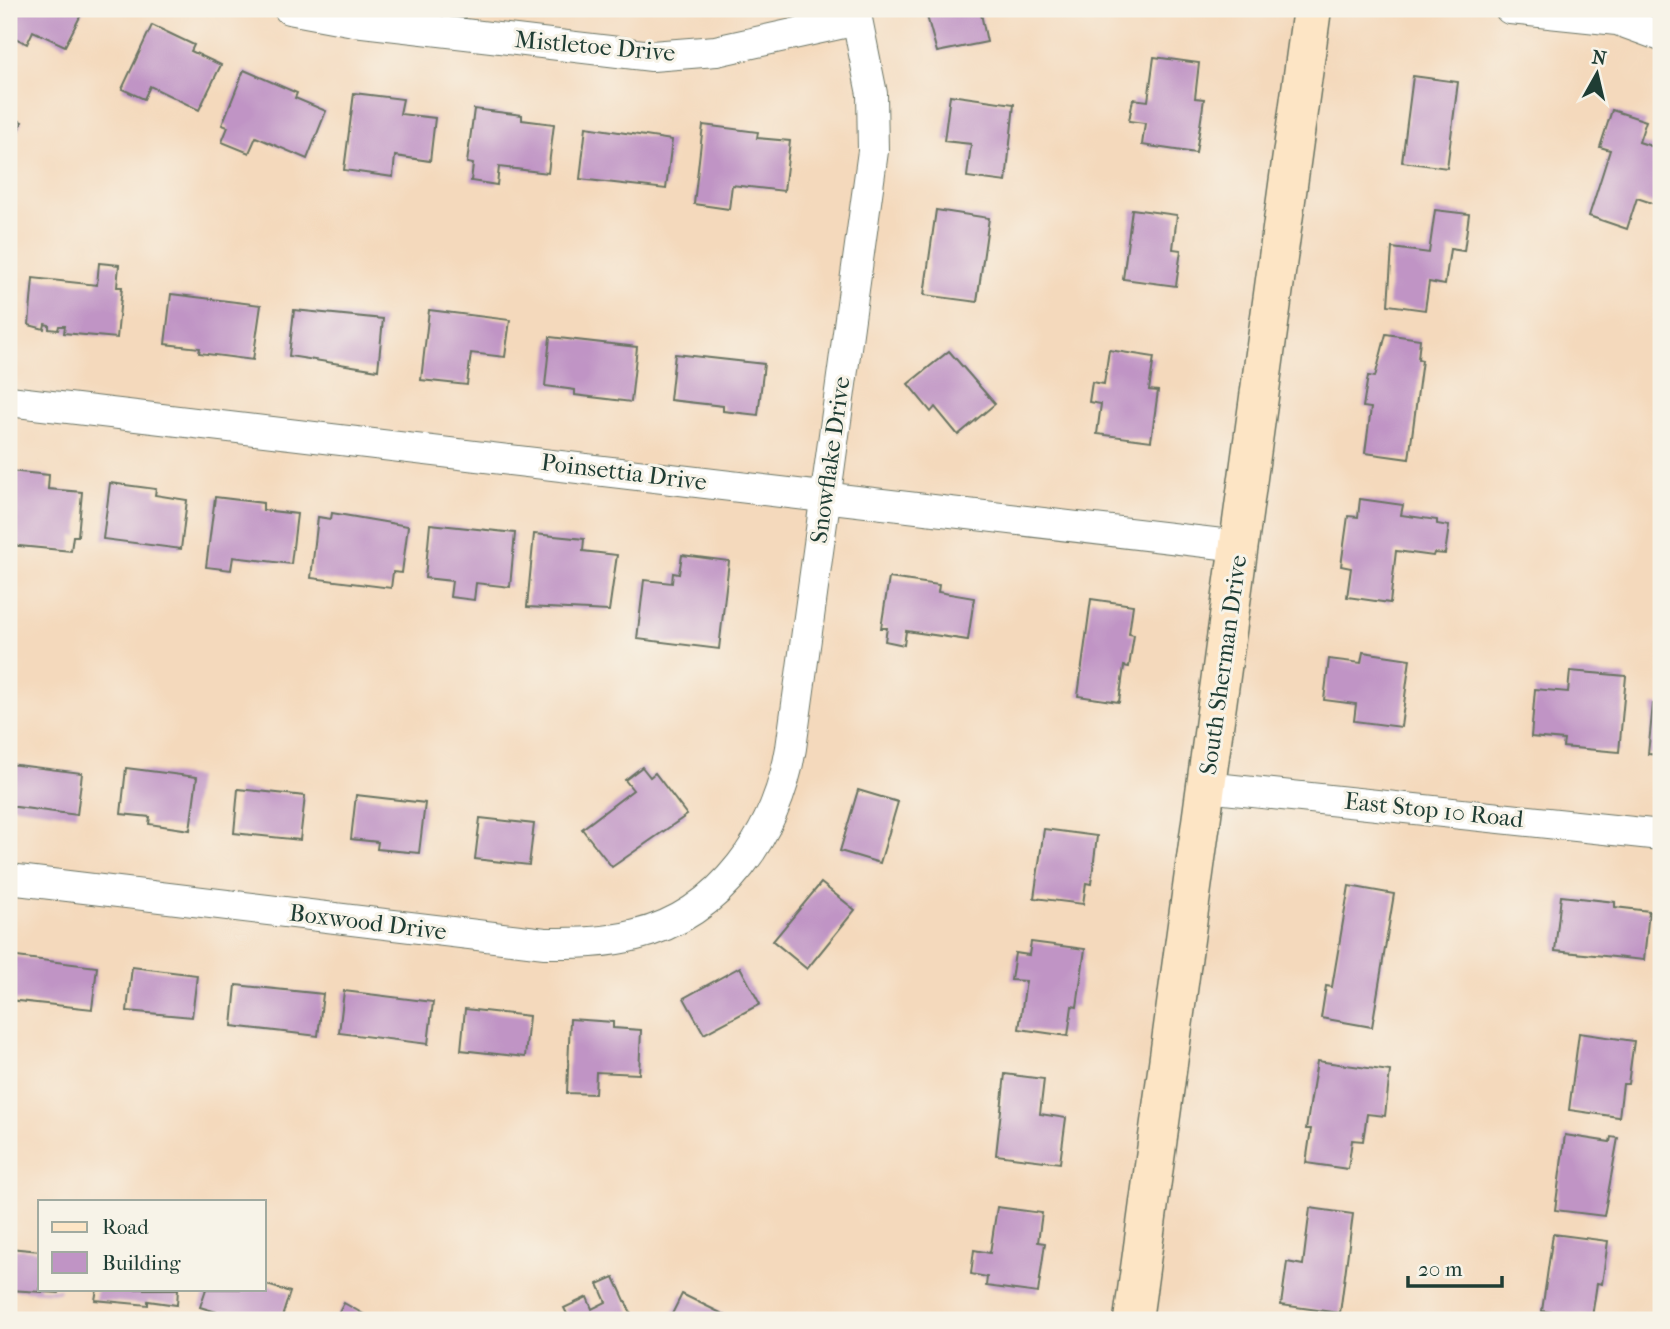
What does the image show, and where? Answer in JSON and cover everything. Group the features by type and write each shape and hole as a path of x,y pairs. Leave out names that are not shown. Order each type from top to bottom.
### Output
{"street":[{"name":"Mistletoe Drive","path":"289,9 354,21 652,56 716,51 856,14"},
{"name":"South Sherman Drive","path":"1133,1320 1312,9"},
{"path":"1510,9 1616,20 1661,36"},
{"name":"Snowflake Drive","path":"716,892 755,846 772,812 785,776 873,151 872,94 856,14"},
{"name":"Poinsettia Drive","path":"9,401 825,495 1239,546"},
{"name":"East Stop 10 Road","path":"1206,787 1661,835"},
{"name":"Boxwood Drive","path":"9,880 545,943 591,943 636,935 678,918 716,892"}],"building":[{"path":"9,9 84,9 65,46 33,31 27,44 9,35"},
{"path":"925,9 980,9 987,42 937,52"},
{"path":"152,25 194,45 191,51 221,65 199,110 150,86 144,99 122,89"},
{"path":"1154,57 1199,63 1195,98 1204,99 1196,153 1142,145 1145,123 1129,121 1133,99 1148,101"},
{"path":"244,70 297,93 295,98 326,111 307,159 256,137 249,153 222,142 228,127 222,125"},
{"path":"1413,76 1458,82 1447,168 1402,162"},
{"path":"354,93 403,99 400,114 435,118 430,161 395,156 393,177 344,170"},
{"path":"950,95 1014,104 1006,182 967,177 971,144 944,141"},
{"path":"474,109 522,115 522,120 554,124 548,173 499,167 497,185 471,181 473,164 467,163"},
{"path":"1612,110 1646,121 1639,142 1660,149 1657,158 1661,160 1661,206 1637,198 1627,229 1589,216 1610,150 1600,147"},
{"path":"9,116 22,122 9,149"},
{"path":"703,125 758,132 757,138 790,141 784,191 732,185 729,209 694,204"},
{"path":"586,127 672,140 666,189 580,179"},
{"path":"1132,209 1177,215 1173,249 1181,250 1176,286 1123,279"},
{"path":"936,210 989,218 977,302 924,295"},
{"path":"1435,210 1469,214 1464,251 1450,249 1445,285 1429,282 1425,310 1388,305 1392,248 1429,253"},
{"path":"99,263 119,265 117,287 122,287 117,338 64,333 65,326 59,326 58,330 49,329 49,325 45,324 44,329 29,325 33,278 97,285"},
{"path":"171,294 261,305 253,360 199,353 200,348 165,344"},
{"path":"294,310 383,319 378,370 289,356"},
{"path":"429,310 510,320 505,357 471,353 467,385 421,380"},
{"path":"1386,334 1420,339 1418,359 1422,360 1409,459 1365,453 1371,408 1363,407 1368,376 1375,377"},
{"path":"550,337 637,347 631,402 575,395 575,390 545,386"},
{"path":"1109,350 1154,357 1149,390 1158,391 1151,441 1097,434 1101,404 1089,402 1092,382 1104,384"},
{"path":"949,351 995,404 958,435 935,407 931,412 908,384"},
{"path":"675,354 764,364 758,415 723,411 723,406 670,400"},
{"path":"9,471 49,475 48,489 82,492 78,536 73,536 71,551 9,545"},
{"path":"110,483 156,489 155,495 187,500 181,549 103,539"},
{"path":"215,497 263,503 263,510 297,514 291,564 233,557 231,570 206,567"},
{"path":"1360,499 1403,505 1401,515 1437,520 1437,524 1449,526 1445,554 1434,553 1433,556 1396,551 1390,603 1347,597 1351,568 1341,566 1348,516 1358,517"},
{"path":"332,513 408,526 402,573 393,572 391,588 311,578 318,517 331,519"},
{"path":"430,524 515,533 510,587 476,583 474,600 450,597 452,581 425,578"},
{"path":"534,534 584,539 583,551 617,555 609,611 527,607"},
{"path":"682,555 729,561 719,649 637,639 644,580 672,583 673,573 679,574"},
{"path":"889,578 939,585 938,592 974,598 968,640 906,631 904,645 885,641 887,628 881,628"},
{"path":"1091,599 1133,605 1129,634 1134,635 1129,667 1124,666 1119,702 1078,696"},
{"path":"1363,652 1410,659 1401,727 1354,721 1356,704 1324,700 1329,659 1361,663"},
{"path":"1570,671 1626,676 1619,752 1563,747 1564,740 1531,737 1535,689 1568,692"},
{"path":"1653,704 1661,705 1661,755 1648,754"},
{"path":"9,764 82,773 77,815 9,806"},
{"path":"642,767 650,777 655,773 687,815 612,867 582,829 633,790 625,780"},
{"path":"126,768 197,777 190,830 149,824 150,817 121,814"},
{"path":"238,789 305,796 300,840 234,833"},
{"path":"858,790 898,802 880,863 840,851"},
{"path":"356,795 425,803 419,853 377,849 378,842 351,839"},
{"path":"480,818 534,824 529,865 475,859"},
{"path":"1044,829 1097,836 1091,884 1086,883 1083,904 1034,898"},
{"path":"821,883 855,910 807,969 773,941"},
{"path":"1349,886 1394,894 1372,1027 1321,1018 1326,986 1332,987"},
{"path":"1561,896 1615,902 1615,907 1649,911 1644,960 1555,951"},
{"path":"1031,942 1085,949 1077,1007 1072,1006 1068,1036 1019,1029 1026,981 1011,980 1015,953 1029,955"},
{"path":"9,956 97,967 92,1009 9,1000"},
{"path":"132,967 197,975 192,1017 127,1011"},
{"path":"740,967 760,1004 704,1034 684,998"},
{"path":"236,985 323,994 318,1036 232,1026"},
{"path":"344,991 433,1002 428,1044 339,1033"},
{"path":"465,1009 529,1016 525,1057 461,1050"},
{"path":"570,1019 613,1022 613,1028 641,1030 639,1074 596,1072 595,1094 567,1093"},
{"path":"1579,1033 1634,1041 1628,1084 1623,1084 1619,1117 1569,1110"},
{"path":"1317,1061 1390,1071 1385,1116 1367,1114 1363,1141 1352,1140 1348,1169 1306,1163 1311,1129 1306,1129"},
{"path":"1005,1074 1044,1079 1040,1114 1066,1118 1060,1163 996,1155"},
{"path":"1565,1135 1610,1142 1611,1137 1618,1138 1604,1216 1555,1210"},
{"path":"997,1207 1042,1213 1038,1242 1045,1243 1038,1293 986,1286 987,1277 971,1274 974,1250 990,1253"},
{"path":"1310,1208 1353,1214 1340,1313 1281,1305 1287,1262 1303,1265"},
{"path":"1553,1234 1608,1241 1602,1284 1597,1283 1592,1317 1542,1311"},
{"path":"9,1248 38,1251 38,1290 60,1290 59,1293 9,1290"},
{"path":"614,1277 634,1320 570,1320 564,1308 587,1297 592,1309 606,1302 598,1284"},
{"path":"266,1285 290,1292 281,1320 243,1320 200,1307 206,1290 266,1290"},
{"path":"97,1290 178,1290 177,1305 148,1301 148,1305 95,1300"},
{"path":"682,1294 735,1320 669,1320"},
{"path":"344,1303 374,1320 335,1320"}]}
